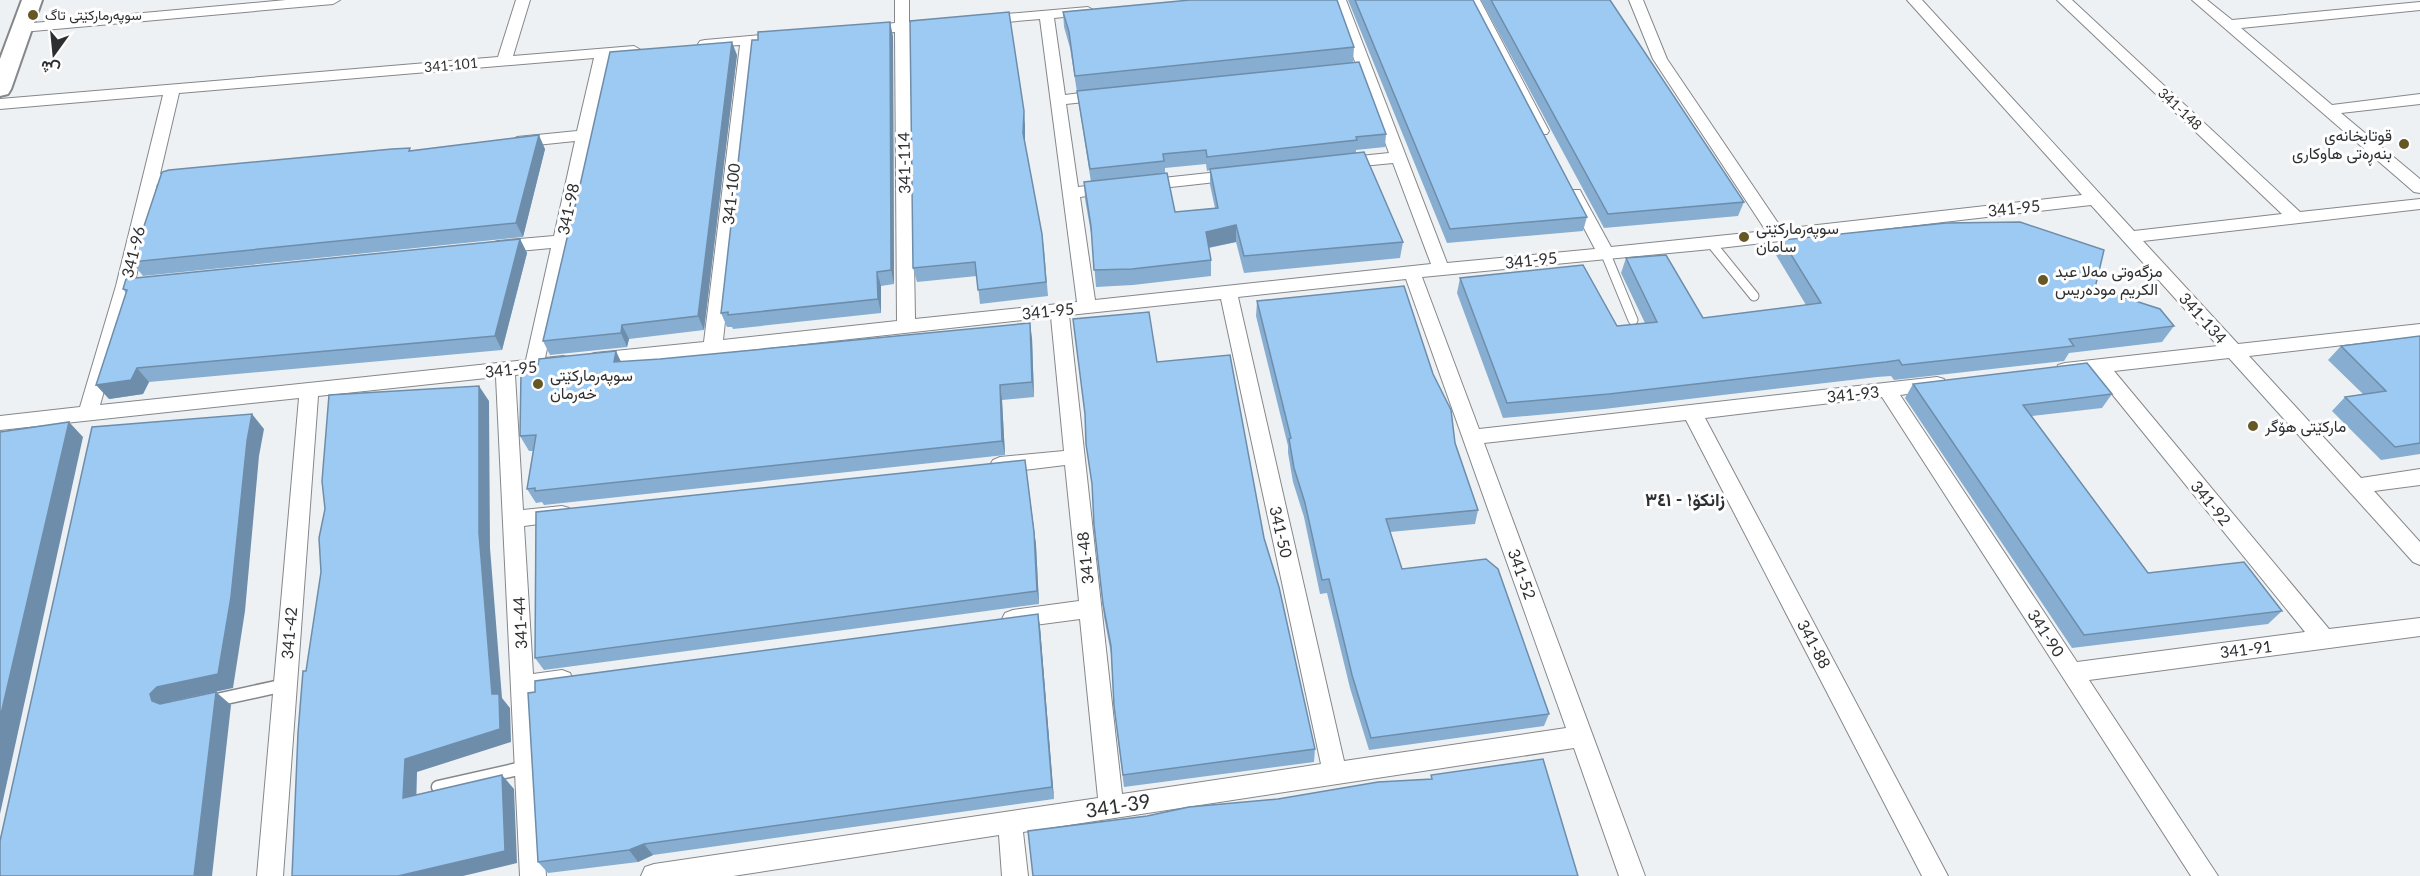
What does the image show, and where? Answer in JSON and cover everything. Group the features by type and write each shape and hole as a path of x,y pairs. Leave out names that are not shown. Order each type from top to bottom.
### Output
{"main road":[{"path":"0,89 32,0"}],"street":[{"path":"22,28 333,0"},
{"path":"504,61 523,0"},
{"name":"341-114","path":"902,0 906,326"},
{"path":"1339,0 1359,68 1398,157 1441,269"},
{"path":"1473,0 1550,147"},
{"path":"1636,0 1660,59 1776,234"},
{"name":"341-134","path":"1914,0 2420,556"},
{"name":"341-148","path":"2064,0 2296,218"},
{"path":"2199,0 2420,188"},
{"path":"2228,25 2420,6"},
{"path":"969,21 1105,10"},
{"path":"1046,15 1087,307"},
{"path":"855,31 946,23"},
{"path":"692,45 795,36"},
{"name":"341-100","path":"713,347 748,40"},
{"name":"341-101","path":"0,104 647,49"},
{"name":"341-98","path":"534,366 602,53"},
{"name":"341-96","path":"96,435 95,413 172,89"},
{"path":"1058,100 1117,94"},
{"path":"2328,110 2420,99"},
{"path":"502,144 584,135"},
{"path":"1328,165 1398,157"},
{"path":"1070,193 1258,172"},
{"path":"150,180 197,175"},
{"path":"1566,178 1605,252"},
{"name":"341-95","path":"0,423 1412,272 1711,243 2096,199"},
{"path":"2130,237 2420,204"},
{"path":"479,249 561,240"},
{"name":"341-52","path":"1412,272 1632,876"},
{"path":"124,286 148,283"},
{"name":"341-50","path":"1228,292 1335,773"},
{"name":"341-48","path":"1059,310 1111,807"},
{"path":"2052,371 2420,330"},
{"name":"341-92","path":"2099,366 2324,639"},
{"name":"341-44","path":"506,369 532,876"},
{"name":"341-93","path":"1472,437 1958,382"},
{"name":"341-42","path":"270,876 309,390"},
{"name":"341-90","path":"1887,390 2205,876"},
{"name":"341-88","path":"1692,412 1935,876"},
{"path":"979,467 1074,457"},
{"path":"2356,486 2420,477"},
{"path":"514,519 586,511"},
{"path":"995,622 1090,609"},
{"name":"341-91","path":"2072,672 2420,627"},
{"path":"523,685 580,677"},
{"name":"341-39","path":"654,876 1581,736"},
{"path":"1010,822 1015,876"}],"lane":[{"path":"1711,243 1754,296"},
{"path":"1605,252 1633,320"},
{"path":"196,704 285,685"},
{"path":"438,787 527,767"}],"building":[{"path":"1190,0 1337,0 1354,47 1075,76 1069,32 1063,12"},
{"path":"1355,0 1473,0 1587,217 1450,229"},
{"path":"1491,0 1610,0 1744,202 1608,214"},
{"path":"1009,12 1024,111 1023,133 1042,234 1046,282 978,290 975,262 913,268 910,21"},
{"path":"890,22 891,270 877,272 878,299 728,315 728,312 721,313 752,40 758,40 758,32"},
{"path":"732,42 698,316 622,325 621,333 543,341 568,234 565,234 576,203 610,52"},
{"path":"1359,62 1386,134 1356,137 1357,140 1207,157 1206,150 1163,154 1164,161 1090,169 1077,91"},
{"path":"539,135 516,223 132,262 162,172 392,149 410,148 409,151"},
{"path":"1364,152 1403,242 1244,256 1236,225 1206,232 1211,260 1132,269 1094,270 1091,226 1084,182 1167,173 1175,212 1218,208 1210,169"},
{"path":"2020,222 2104,250 2095,288 2160,309 2174,326 2069,339 2074,346 1902,365 1899,360 1609,394 1507,403 1460,278 1583,265 1617,326 1657,322 1626,258 1666,255 1703,318 1821,303 1782,240 1946,223"},
{"path":"520,239 495,336 137,368 131,380 96,385 127,290 123,289 126,279"},
{"path":"1404,286 1433,374 1451,410 1455,443 1478,510 1386,519 1402,569 1486,559 1498,569 1549,714 1371,738 1352,675 1329,579 1322,580 1305,503 1294,468 1289,439 1291,438 1257,301"},
{"path":"1149,312 1157,362 1230,355 1264,538 1279,587 1315,749 1123,775 1114,706 1111,646 1103,604 1086,444 1085,414 1073,319"},
{"path":"1030,323 1032,382 1000,385 1002,441 535,491 535,488 527,489 536,435 520,436 521,371 537,370 539,359 616,351 614,362 660,359"},
{"path":"2420,336 2420,443 2395,447 2345,397 2386,391 2341,346"},
{"path":"2087,363 2112,394 2023,405 2148,573 2244,562 2282,611 2084,635 1913,384"},
{"path":"479,386 479,533 492,694 499,694 500,729 405,759 403,798 502,775 505,851 398,876 292,876 303,671 306,671 321,572 319,538 325,509 322,481 329,395"},
{"path":"252,414 247,441 231,597 218,674 157,687 150,694 152,701 160,704 216,692 194,876 0,876 0,841 92,427"},
{"path":"69,422 0,718 0,432"},
{"path":"1025,460 1034,532 1037,591 535,658 536,512"},
{"path":"1038,614 1052,787 644,844 629,850 538,862 528,693 535,692 535,681"},
{"path":"1543,759 1578,876 1033,876 1028,831 1147,816 1189,807 1278,799 1378,782 1432,779 1431,775"}],"place":[{"name":"سوپەرمارکێتی تاگ","path":"33,15"},
{"name":"قوتابخانەی بنەڕەتی هاوکاری","path":"2404,144"},
{"name":"سوپەرمارکێتی سامان","path":"1744,237"},
{"name":"مزگه‌وتی مه‌لا عبد الكريم موده‌ریس","path":"2043,280"},
{"name":"سوپەرمارکێتی خەرمان","path":"538,384"},
{"name":"مارکێتی ھۆگر","path":"2253,426"}],"district":[{"name":"زانکۆ١ - ٣٤١","path":"1685,500"}]}
